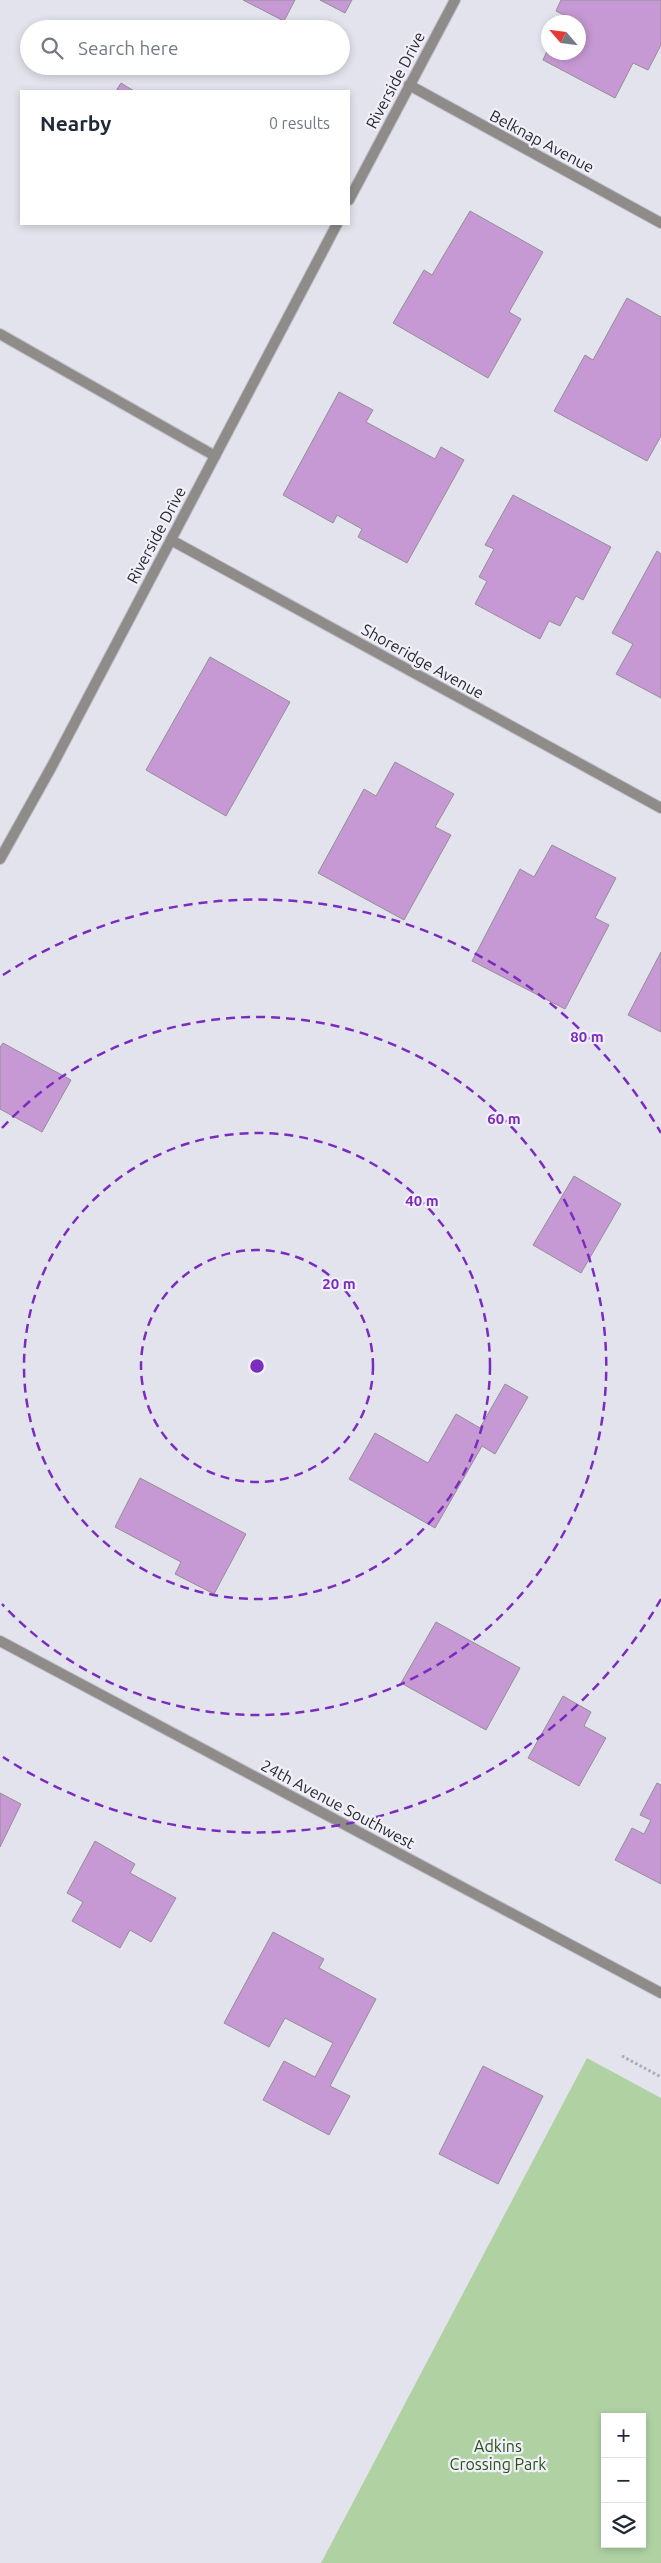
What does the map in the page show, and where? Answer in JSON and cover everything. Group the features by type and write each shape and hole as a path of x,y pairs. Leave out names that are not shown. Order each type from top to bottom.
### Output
{"street":[{"name":"Riverside Drive","path":"350,198 455,0"},
{"name":"Belknap Avenue","path":"409,85 661,223"},
{"name":"Riverside Drive","path":"0,859 171,540 335,225"},
{"path":"0,334 215,456"},
{"name":"Shoreridge Avenue","path":"171,540 661,808"},
{"name":"24th Avenue Southwest","path":"0,1641 661,1994"}],"path":[{"path":"622,2056 661,2077"}],"green space":[{"name":"Adkins Crossing Park","path":"587,2058 661,2098 661,2563 321,2563"}],"building":[{"path":"243,0 295,0 285,20"},
{"path":"320,0 352,0 345,13"},
{"path":"561,0 661,0 661,45 648,70 633,63 615,98 543,60 586,60 586,15 564,15 556,11"},
{"path":"121,83 132,90 117,90"},
{"path":"470,211 543,252 509,312 521,319 488,378 393,323 424,270 432,275"},
{"path":"627,298 661,317 661,436 647,461 554,411 585,355 593,360"},
{"path":"339,392 373,410 366,422 435,459 441,447 464,460 407,563 358,537 362,529 337,515 333,523 283,495"},
{"path":"513,495 611,547 583,600 576,596 560,626 549,621 540,639 475,604 487,581 479,577 494,549 485,545"},
{"path":"657,551 661,554 661,698 616,674 633,644 612,633"},
{"path":"210,657 290,702 226,816 146,770"},
{"path":"395,762 454,794 435,827 451,835 404,920 318,873 364,789 376,796"},
{"path":"552,845 616,878 595,918 609,925 565,1009 472,961 520,869 534,877"},
{"path":"661,952 661,1032 628,1015"},
{"path":"3,1043 71,1080 42,1132 0,1109 0,1047"},
{"path":"574,1176 621,1204 581,1273 533,1245"},
{"path":"505,1384 528,1397 495,1454 482,1446 435,1528 349,1479 375,1433 428,1463 456,1414 480,1428"},
{"path":"140,1478 246,1534 214,1594 175,1574 181,1562 115,1527"},
{"path":"436,1622 520,1668 486,1730 401,1683"},
{"path":"563,1696 591,1712 584,1726 606,1738 579,1786 528,1758"},
{"path":"657,1783 661,1785 661,1884 615,1860 632,1828 644,1834 651,1820 640,1815"},
{"path":"0,1793 21,1804 0,1847"},
{"path":"95,1841 135,1864 130,1873 176,1898 151,1942 130,1930 120,1948 72,1921 83,1902 67,1893"},
{"path":"273,1932 324,1959 319,1968 376,1999 330,2086 350,2096 329,2135 263,2100 284,2061 315,2077 333,2043 285,2018 269,2047 224,2023"},
{"path":"483,2066 543,2096 498,2184 439,2154"}]}
